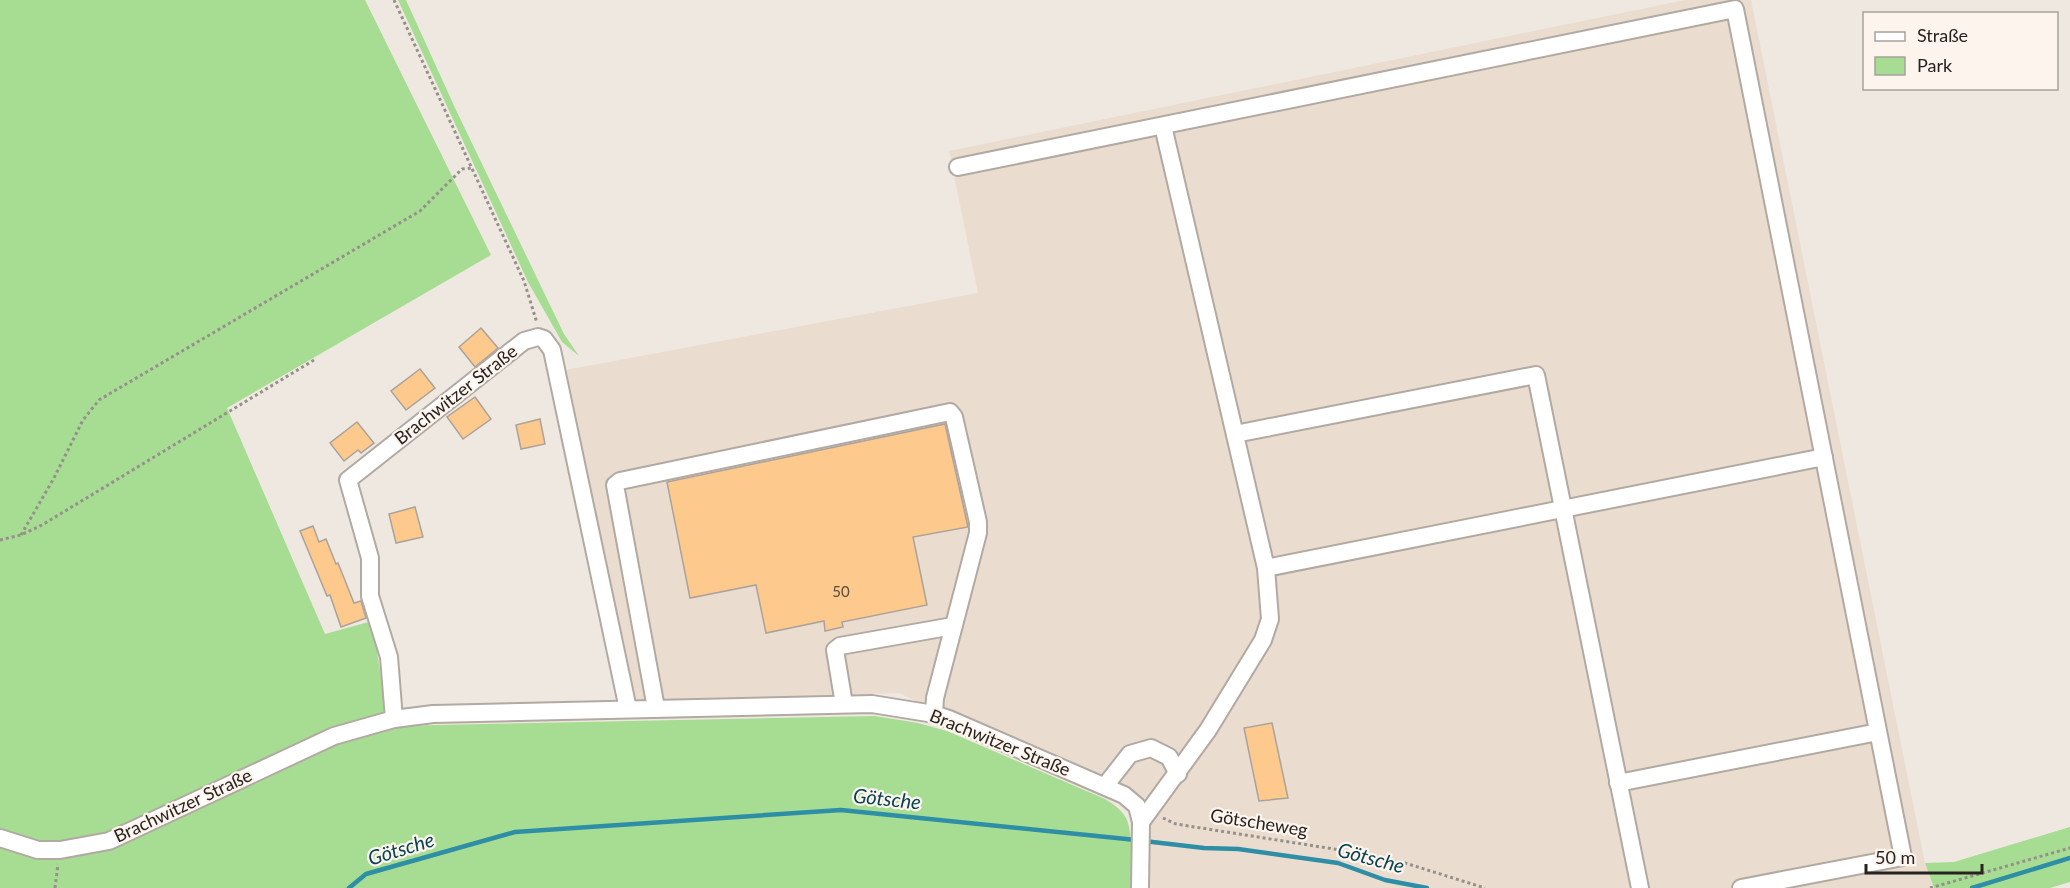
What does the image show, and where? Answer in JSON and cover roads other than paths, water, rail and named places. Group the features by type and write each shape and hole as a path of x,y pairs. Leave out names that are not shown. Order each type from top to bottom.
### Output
{"street":[{"path":"958,167 1735,9 1903,857 1741,888"},
{"path":"1140,888 1145,817 1208,730 1263,640 1270,619 1266,568 1163,126"},
{"name":"Brachwitzer Straße","path":"394,718 389,657 370,596 369,558 348,480 524,341 538,337 544,339 552,350 628,709"},
{"path":"1235,434 1536,375 1640,888"},
{"path":"656,708 615,485 620,481 950,412 954,417 978,522 978,533 935,698 934,714"},
{"path":"1266,568 1824,456"},
{"path":"844,704 835,650 840,646 953,626"},
{"name":"Brachwitzer Straße","path":"0,838 38,850 60,850 109,841 334,736 394,718 433,714 844,704 885,705 934,714 1124,795 1137,806 1145,817"},
{"path":"1618,783 1878,732"},
{"path":"1105,786 1130,754 1151,748 1169,756 1178,774"}],"waterway":[{"name":"Götsche","path":"349,888 366,874 515,832 841,810 1136,840"},
{"name":"Götsche","path":"1144,841 1204,848 1238,849 1338,863 1385,880 1427,888"},
{"name":"Götsche","path":"1972,888 2070,858"}]}
